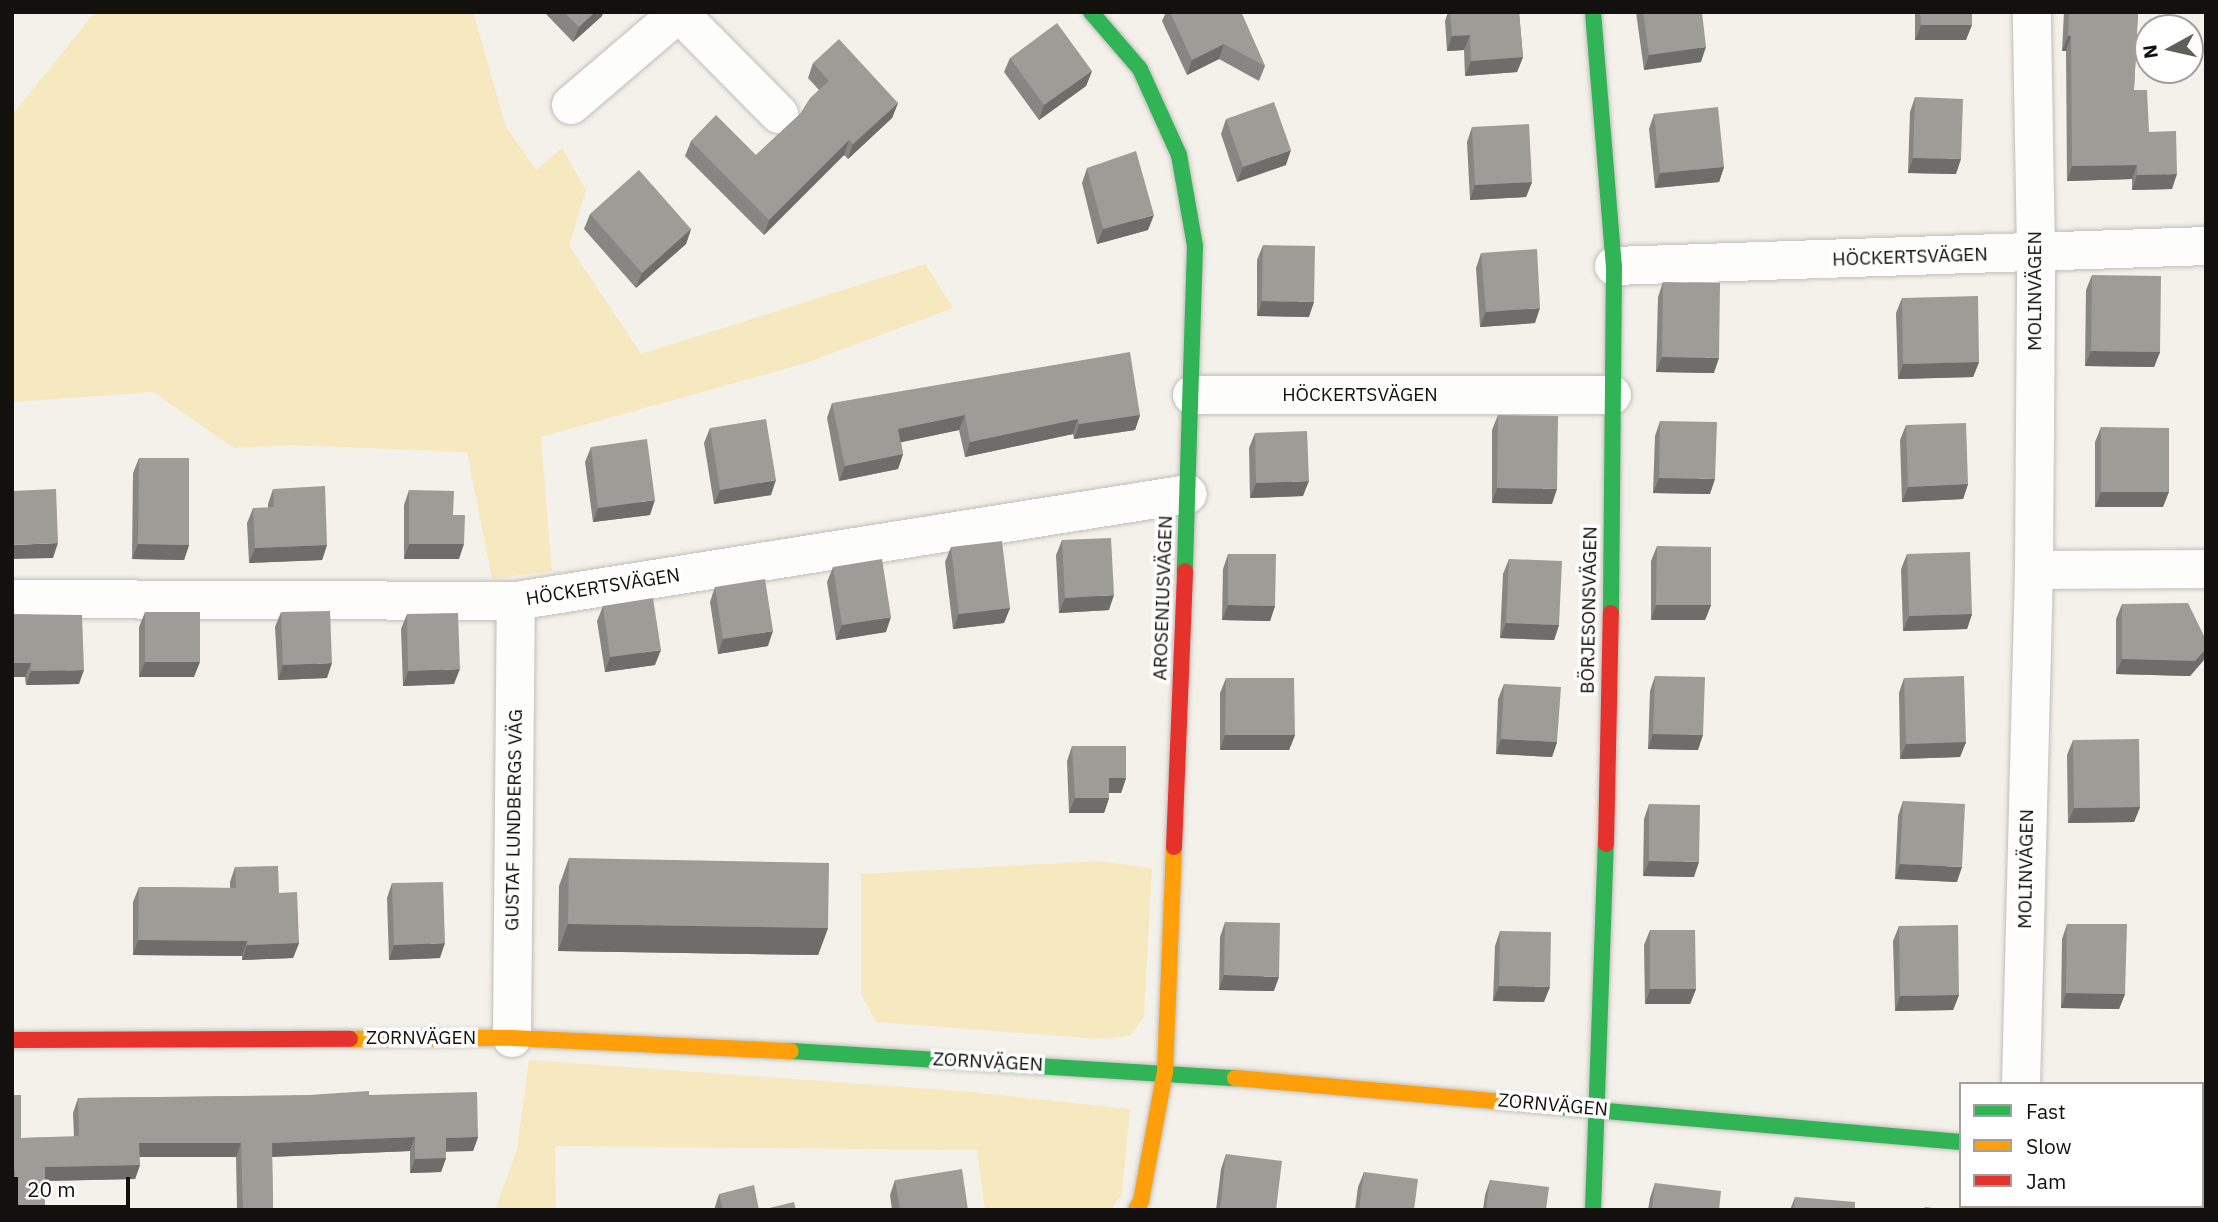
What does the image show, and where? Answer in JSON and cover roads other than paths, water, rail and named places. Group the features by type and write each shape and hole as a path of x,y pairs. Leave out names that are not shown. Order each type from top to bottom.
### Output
{"street":[{"name":"AROSENIUSVÄGEN","path":"1091,12 1140,69 1179,155 1195,246 1192,395 1165,1072 1141,1201 1136,1210"},
{"name":"BÖRJESONSVÄGEN","path":"1592,12 1614,266 1609,774 1593,1210"},
{"name":"MOLINVÄGEN","path":"2021,1082 2034,570 2036,253 2032,12"},
{"path":"571,105 679,13 779,114"},
{"name":"HÖCKERTSVÄGEN","path":"1614,266 2206,246"},
{"name":"HÖCKERTSVÄGEN","path":"1192,395 1612,395"},
{"name":"HÖCKERTSVÄGEN","path":"12,599 516,601 1188,494"},
{"path":"2034,570 2206,569"},
{"name":"GUSTAF LUNDBERGS VÄG","path":"512,1038 516,601"},
{"name":"ZORNVÄGEN","path":"12,1040 512,1038 1165,1072 1959,1142"}]}
